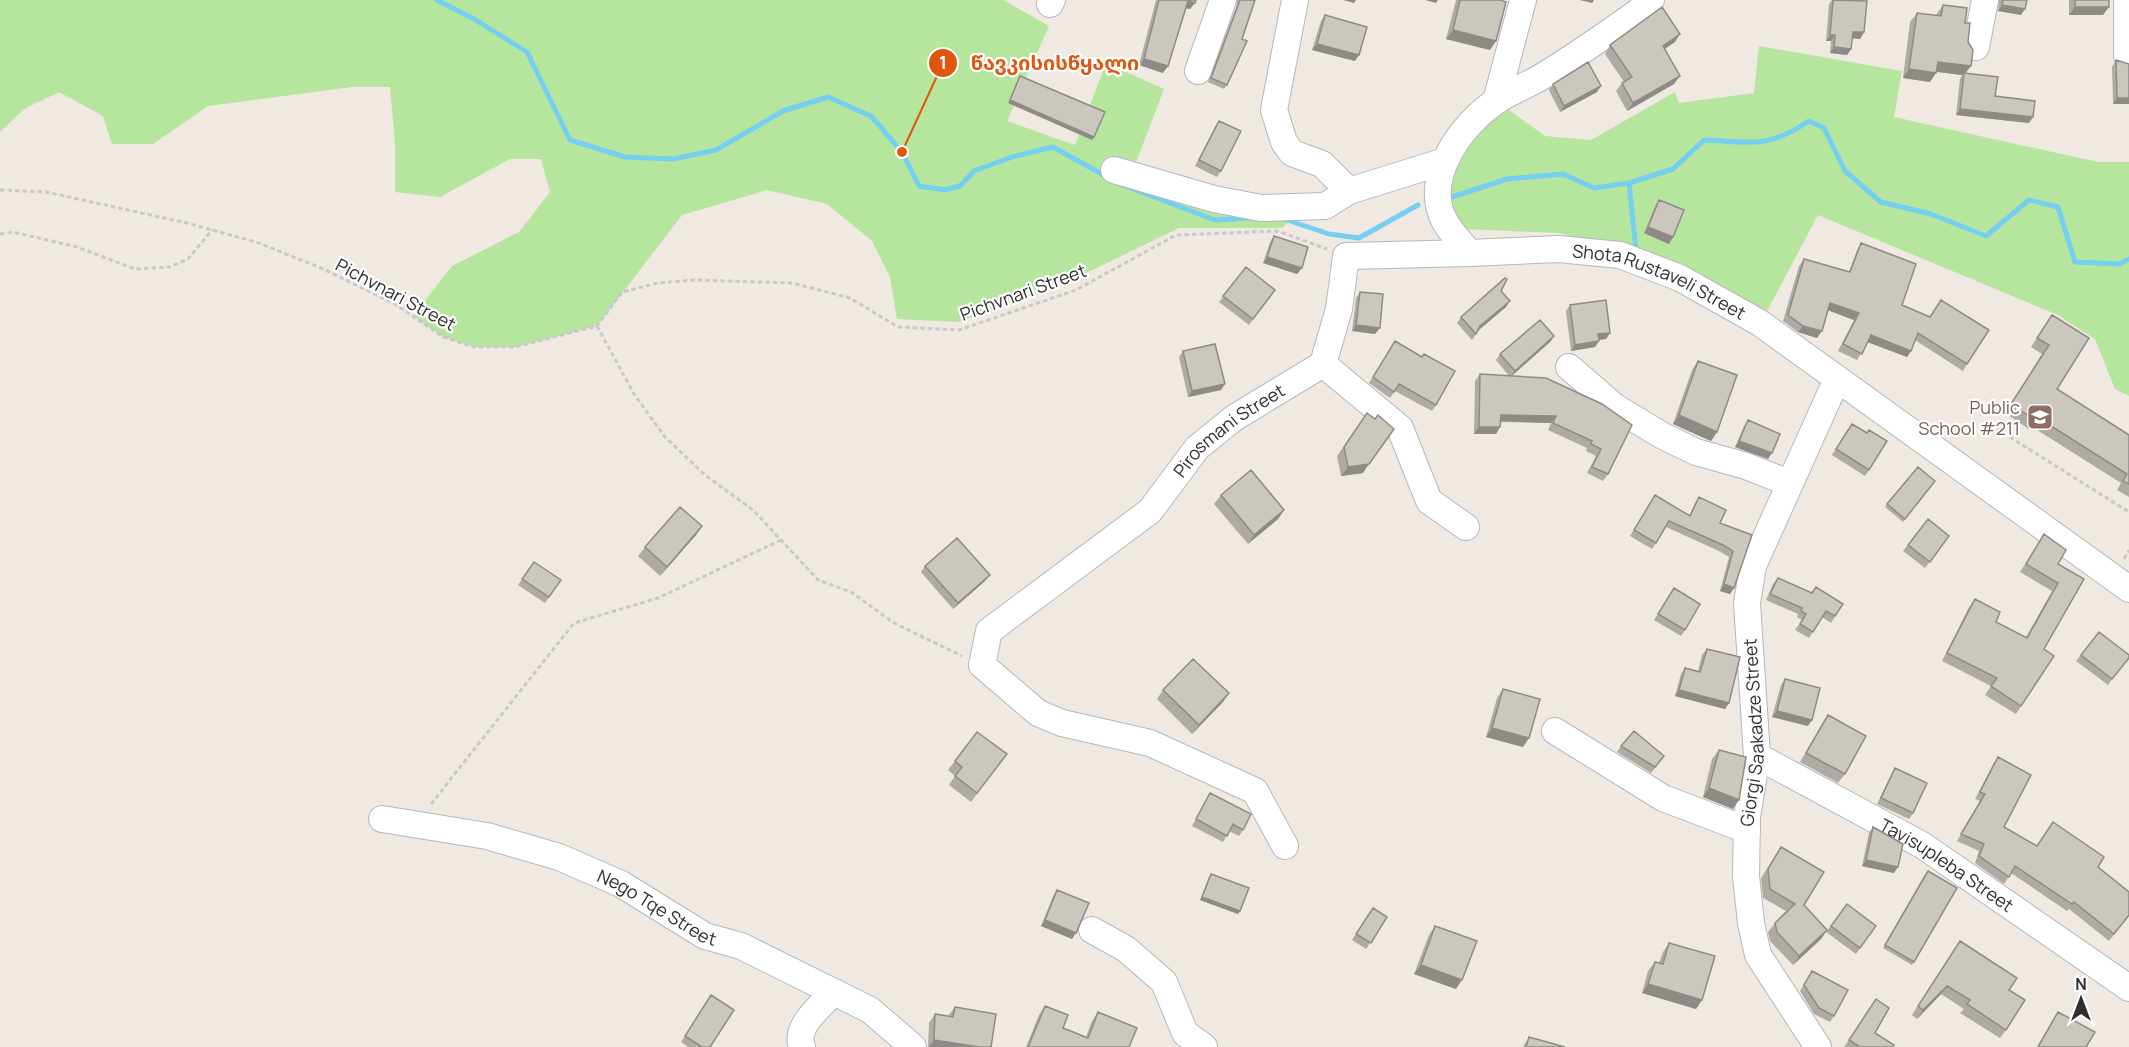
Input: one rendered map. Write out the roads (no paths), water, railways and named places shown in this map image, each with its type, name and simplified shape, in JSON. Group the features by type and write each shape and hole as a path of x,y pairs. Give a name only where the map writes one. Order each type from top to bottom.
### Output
{"street":[{"path":"1198,71 1223,0"},
{"path":"1295,0 1274,110 1284,142 1292,153 1322,164 1349,191"},
{"path":"1496,101 1522,0"},
{"path":"1469,253 1444,220 1438,202 1438,180 1444,160 1459,135 1496,101 1542,76 1638,12 1651,0"},
{"path":"1976,47 1985,0"},
{"path":"2127,0 2127,56"},
{"path":"1114,170 1214,199 1261,208 1325,206 1349,191 1444,160"},
{"name":"Shota Rustaveli Street","path":"1469,253 1559,249 1620,255 1680,278 1760,323 2129,589"},
{"path":"1466,527 1429,501 1400,428 1323,364 1340,309 1346,256 1469,253"},
{"name":"Pirosmani Street","path":"1285,846 1255,791 1150,743 1062,723 1038,713 982,665 989,631 1150,511 1197,448 1234,418 1323,364"},
{"path":"1569,367 1615,407 1663,436 1696,452 1746,466 1789,483"},
{"name":"Giorgi Saakadze Street","path":"1818,1047 1758,955 1746,876 1747,831 1757,756 1747,603 1754,566 1837,379"},
{"path":"1554,731 1663,798 1747,831"},
{"name":"Tavisupleba Street","path":"1757,756 1922,845 2129,988"},
{"name":"Nego Tqe Street","path":"382,819 487,836 559,857 621,884 705,936 741,946 870,1010 913,1047"},
{"path":"1092,930 1126,949 1164,982 1185,1033 1204,1047"},
{"path":"802,1047 800,1033 834,992"}],"waterway":[{"path":"437,0 474,19 527,52 570,140 625,157 673,159 716,150 783,111 828,97 871,116 902,152 919,186 945,190 960,186 974,171 1012,157 1053,147 1109,178"},
{"path":"1449,198 1507,179 1563,174 1594,188 1629,183 1673,169 1704,140 1759,142 1782,136 1809,121 1824,128 1845,171 1881,202 1931,214 1986,236 2029,200 2058,207 2075,262 2120,264 2129,259"},
{"path":"1629,183 1636,251"},
{"path":"1120,184 1215,220 1251,218"},
{"path":"1281,218 1329,234 1359,238 1418,205"}],"place":[{"name":"წავკისისწყალი","path":"902,152"},
{"name":"Public School #211","path":"2040,417"}]}
